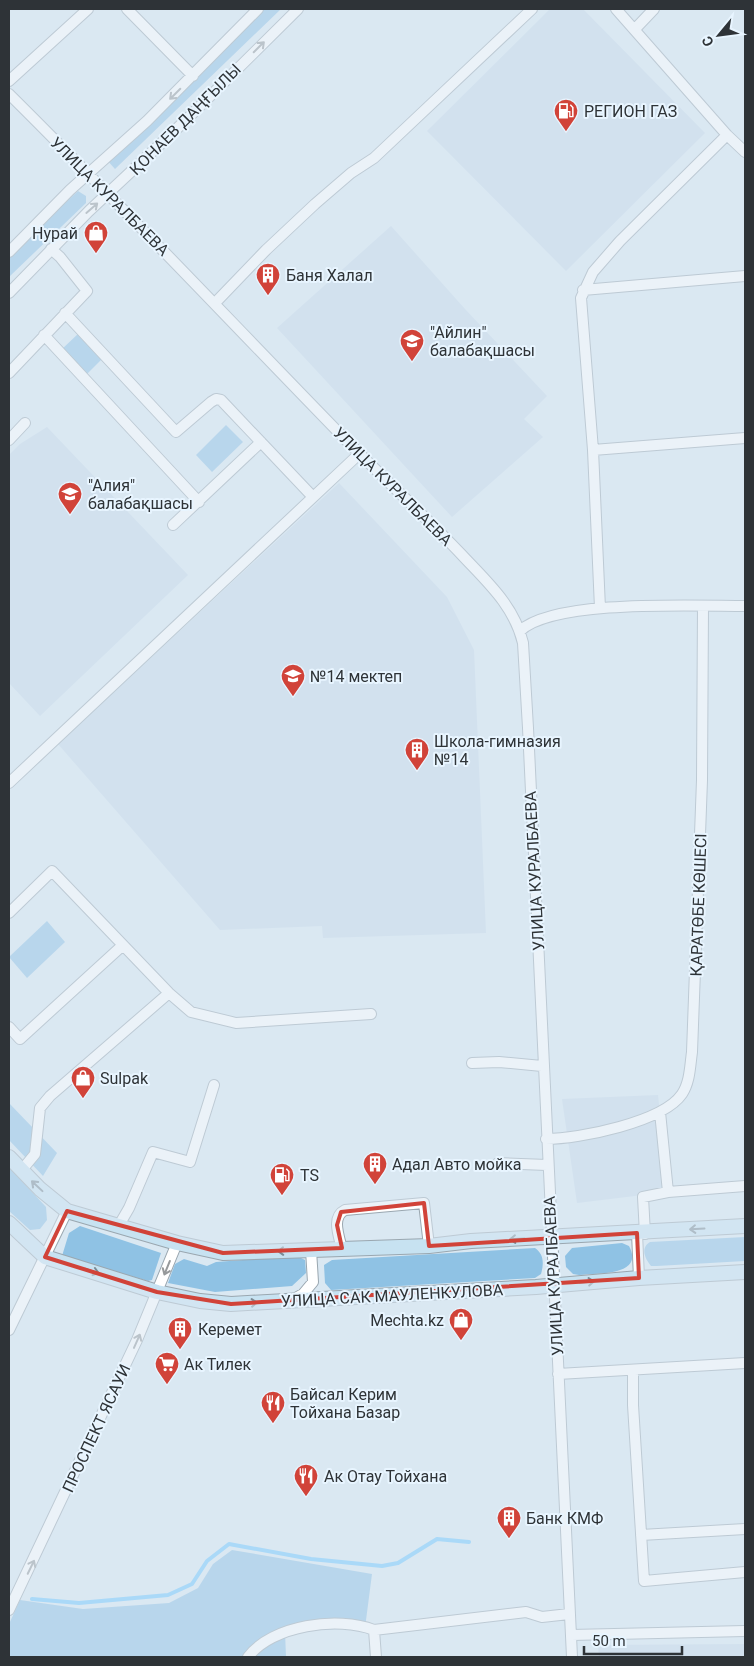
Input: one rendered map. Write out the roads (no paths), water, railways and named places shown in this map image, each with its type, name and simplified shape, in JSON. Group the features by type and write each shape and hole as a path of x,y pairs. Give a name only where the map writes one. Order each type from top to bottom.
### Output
{"main road":[{"path":"9,1157 21,1171 67,1211 177,1243 223,1253 429,1246 471,1241 745,1226"},
{"path":"9,1223 45,1257"},
{"name":"УЛИЦА САК МАУЛЕНКУЛОВА","path":"45,1257 157,1292 200,1301 232,1304 553,1286 639,1278 745,1272"}],"street":[{"path":"9,81 88,9"},
{"path":"127,9 193,76"},
{"name":"ҚОНАЕВ ДАҢҒЫЛЫ","path":"9,252 147,122 258,9"},
{"name":"ҚОНАЕВ ДАҢҒЫЛЫ","path":"9,293 51,249 110,194 298,9"},
{"path":"215,303 266,250 351,172 374,158 532,9"},
{"path":"616,9 726,135 745,150"},
{"path":"635,29 654,9"},
{"name":"УЛИЦА КУРАЛБАЕВА","path":"9,94 110,194 359,454 426,517 500,596 512,613 520,631 523,643 528,728 542,1066 572,1657"},
{"path":"600,608 593,450 581,298 583,290 594,272 620,241 726,135"},
{"path":"9,373 86,291 60,257 51,249"},
{"path":"583,290 745,276"},
{"path":"65,313 176,432 216,399 221,400 313,497"},
{"path":"44,335 199,502"},
{"path":"9,440 25,423"},
{"path":"593,450 745,438"},
{"path":"173,526 261,442"},
{"path":"9,783 359,454"},
{"name":"ҚАРАТӨБЕ КӨШЕСІ","path":"546,1139 606,1131 660,1112 672,1105 682,1094 688,1083 692,1052 702,780 703,606"},
{"path":"520,631 532,622 548,616 600,608 745,606"},
{"path":"9,913 52,871 169,993 191,1012 236,1023 371,1014"},
{"path":"9,1026 20,1039 123,945"},
{"path":"21,1171 35,1154 40,1108 50,1096 169,993"},
{"path":"472,1063 499,1062 542,1066"},
{"path":"118,1227 129,1208 152,1152 190,1162 214,1084"},
{"path":"660,1112 668,1192"},
{"path":"498,1164 547,1164"},
{"path":"639,1278 642,1197 668,1192 745,1186"},
{"path":"342,1249 338,1225 338,1216 341,1212 345,1210 424,1203 429,1246"},
{"path":"9,1330 67,1211"},
{"name":"ПРОСПЕКТ ЯСАУИ","path":"9,1610 133,1349 177,1243"},
{"path":"291,1300 303,1294 314,1282 312,1250"},
{"path":"558,1374 745,1364"},
{"path":"634,1371 633,1405 644,1581 745,1572"},
{"path":"641,1536 745,1530"},
{"path":"248,1657 268,1638 315,1624 359,1624 374,1630 526,1612 542,1617 569,1614"},
{"path":"374,1630 376,1657"},
{"path":"571,1635 745,1631"}],"waterway":[{"path":"32,1599 79,1603 168,1595 192,1584 207,1561 229,1544 311,1559 382,1566 398,1563 437,1539 469,1542"}],"place":[{"name":"РЕГИОН ГАЗ","path":"566,132"},
{"name":"Нурай","path":"96,254"},
{"name":"Баня Халал","path":"268,296"},
{"name":"\"Айлин\" балабақшасы","path":"412,362"},
{"name":"\"Алия\" балабақшасы","path":"70,515"},
{"name":"№14 мектеп","path":"293,697"},
{"name":"Школа-гимназия №14","path":"417,771"},
{"name":"Sulpak","path":"83,1099"},
{"name":"Адал Авто мойка","path":"375,1185"},
{"name":"TS","path":"282,1196"},
{"name":"Mechta.kz","path":"461,1341"},
{"name":"Керемет","path":"180,1350"},
{"name":"Ак Тилек","path":"167,1385"},
{"name":"Байсал Керим Тойхана Базар","path":"273,1424"},
{"name":"Ак Отау Тойхана","path":"306,1497"},
{"name":"Банк КМФ","path":"509,1539"}]}
